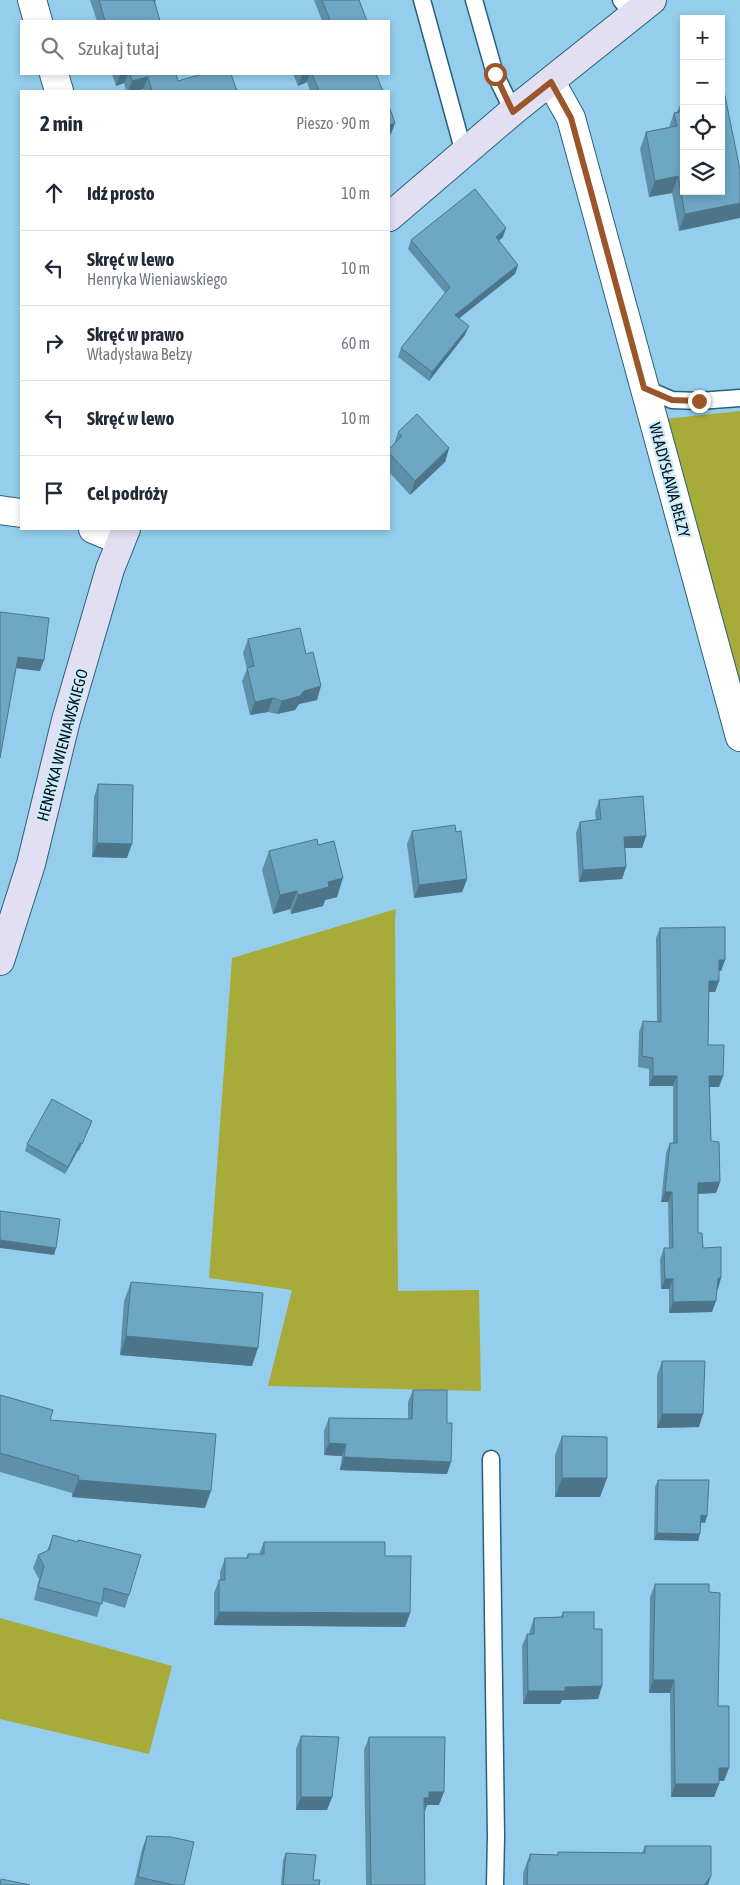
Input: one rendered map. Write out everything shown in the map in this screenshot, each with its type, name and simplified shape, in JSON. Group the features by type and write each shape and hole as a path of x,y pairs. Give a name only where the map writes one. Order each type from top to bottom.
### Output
{"street":[{"path":"32,0 38,20"},
{"path":"390,216 551,82 636,5"},
{"path":"54,75 59,90"},
{"name":"WŁADYSŁAWA BEŁZY","path":"551,82 571,118 740,737"},
{"path":"0,510 20,513"},
{"path":"98,530 123,535"},
{"name":"HENRYKA WIENIAWSKIEGO","path":"0,962 32,864 66,720 123,535"}],"lane":[{"path":"422,0 464,153"},
{"path":"474,0 495,74 513,112"},
{"path":"644,388 672,400 699,401 740,398"},
{"path":"491,1459 496,1836 494,1885"}],"shaded area":[{"path":"740,411 740,686 665,419"},
{"path":"396,909 398,1291 479,1290 481,1391 268,1386 292,1290 209,1278 232,958"},
{"path":"0,1618 172,1666 149,1754 0,1719"}],"building":[{"path":"99,0 154,0 160,20 105,20"},
{"path":"322,0 359,0 367,20 330,20"},
{"path":"130,75 176,75 178,81 199,75 231,75 237,90 152,90 148,77 132,81"},
{"path":"312,75 376,75 383,90 319,90"},
{"path":"725,96 740,170 740,203 685,214 682,195 725,195"},
{"path":"390,109 395,123 390,125"},
{"path":"680,112 680,187 678,176 655,181 646,132 677,126 674,113"},
{"path":"475,189 506,228 496,237 518,265 455,315 469,326 432,372 401,348 450,287 411,240"},
{"path":"417,414 449,448 415,481 390,454 390,448 402,436 398,432"},
{"path":"0,612 49,618 44,660 18,657 0,758"},
{"path":"300,628 306,654 313,652 321,686 304,691 300,696 282,701 273,698 255,702 247,668 254,666 248,639"},
{"path":"98,784 133,785 132,844 97,843"},
{"path":"643,796 646,836 624,837 626,867 583,870 580,822 601,819 599,800"},
{"path":"455,825 456,832 461,831 467,879 419,885 412,831"},
{"path":"317,839 318,845 334,841 343,878 328,882 329,887 298,895 297,891 280,895 269,851"},
{"path":"725,927 725,960 719,960 719,981 709,981 708,1045 724,1045 723,1076 709,1076 711,1141 719,1142 720,1182 698,1183 698,1233 702,1233 703,1248 721,1247 721,1278 718,1278 716,1301 673,1302 673,1279 665,1279 664,1248 673,1248 672,1192 665,1192 670,1143 677,1143 677,1076 653,1076 653,1058 642,1056 643,1021 661,1022 660,928"},
{"path":"52,1099 92,1121 82,1144 80,1143 68,1167 27,1144"},
{"path":"0,1211 60,1219 56,1248 0,1240"},
{"path":"131,1282 263,1293 258,1348 126,1336"},
{"path":"662,1361 705,1361 703,1414 662,1414"},
{"path":"413,1390 447,1390 447,1423 452,1423 451,1462 344,1457 346,1444 329,1443 329,1418 412,1419"},
{"path":"0,1395 53,1410 50,1420 216,1434 211,1491 78,1480 79,1476 0,1453"},
{"path":"562,1436 607,1437 607,1478 562,1478"},
{"path":"658,1480 709,1480 707,1516 701,1515 700,1534 657,1533"},
{"path":"53,1535 141,1555 129,1595 104,1588 102,1604 38,1587 44,1566 38,1555 49,1550"},
{"path":"264,1542 385,1542 385,1556 411,1556 410,1613 219,1612 219,1580 225,1580 225,1558 248,1558 248,1554 264,1554"},
{"path":"655,1584 709,1584 709,1592 720,1593 718,1706 729,1706 729,1768 719,1768 719,1784 675,1784 674,1680 653,1680"},
{"path":"563,1612 594,1612 594,1629 602,1629 602,1686 565,1687 565,1691 528,1691 527,1634 534,1634 534,1618 563,1617"},
{"path":"301,1736 339,1737 332,1797 301,1797"},
{"path":"369,1737 445,1737 444,1792 429,1792 429,1798 424,1798 425,1885 371,1885"},
{"path":"147,1836 171,1837 194,1842 184,1885 174,1885 138,1877"},
{"path":"645,1846 711,1846 711,1876 704,1885 527,1885 530,1854 558,1855 558,1852 645,1853"},
{"path":"286,1853 316,1855 313,1880 320,1880 319,1885 283,1885"},
{"path":"1,1879 30,1885 0,1885"}],"route":[{"path":"495,74 513,112 551,82 571,118 644,388 672,400 699,401"}]}
